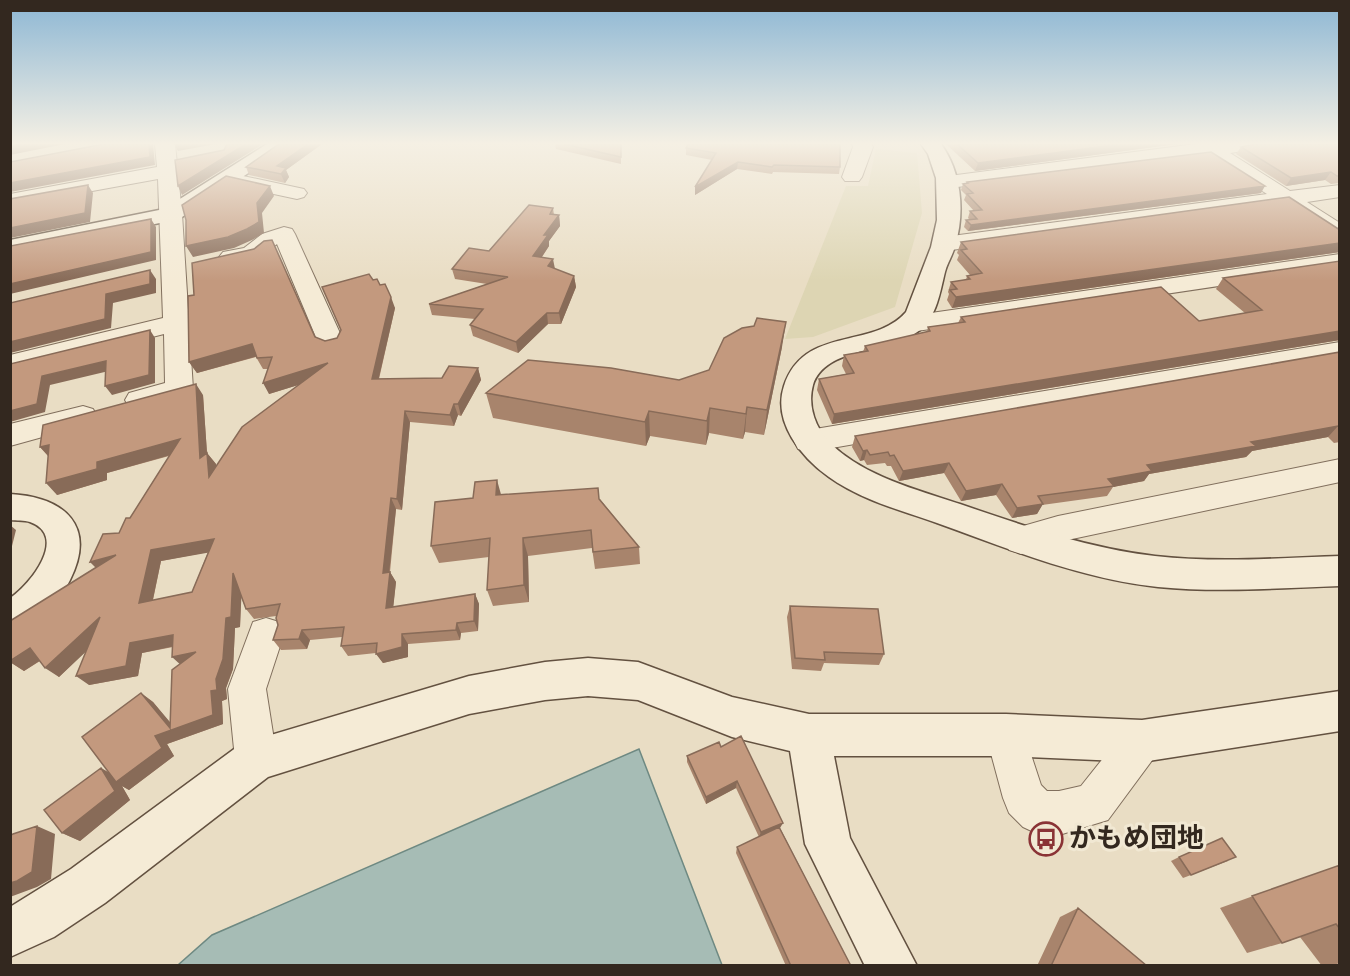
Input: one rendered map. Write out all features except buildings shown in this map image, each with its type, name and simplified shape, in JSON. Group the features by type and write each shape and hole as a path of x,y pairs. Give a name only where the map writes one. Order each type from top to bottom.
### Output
{"street":[{"path":"10,200 51,190"},
{"path":"10,435 180,389 176,323 179,267 171,214 171,190"},
{"path":"10,247 171,214 212,190"},
{"path":"280,190 297,193"},
{"path":"910,324 925,301 936,262 944,244 948,190"},
{"path":"1273,190 1340,233"},
{"path":"944,244 1340,191"},
{"path":"179,267 251,253 270,239 285,234 331,342"},
{"path":"1340,261 910,324 890,334 831,352 808,368 798,386 797,413 803,432 810,441 830,461 855,478 890,493 1021,540 1132,568 1186,573 1244,574 1340,570"},
{"path":"10,364 176,323"},
{"path":"810,441 1340,350"},
{"path":"1021,540 1058,529 1340,470"},
{"path":"10,507 38,510 51,515 59,524 65,539 60,566 51,581 39,598 10,618"},
{"path":"256,759 247,689 266,634"},
{"path":"10,932 37,920 88,886 256,759 469,695 545,681 588,677 638,681 732,717 809,735 1006,735 1142,741 1340,711"},
{"path":"809,735 828,844 892,966"},
{"path":"1006,735 1024,798 1038,812 1059,813 1093,805 1142,741"}],"shaded area":[{"path":"845,190 920,190 922,213 895,307 813,337 785,339"}],"water":[{"path":"639,749 722,965 178,965 212,935"}],"place":[{"name":"かもめ団地","path":"1046,839"}]}
